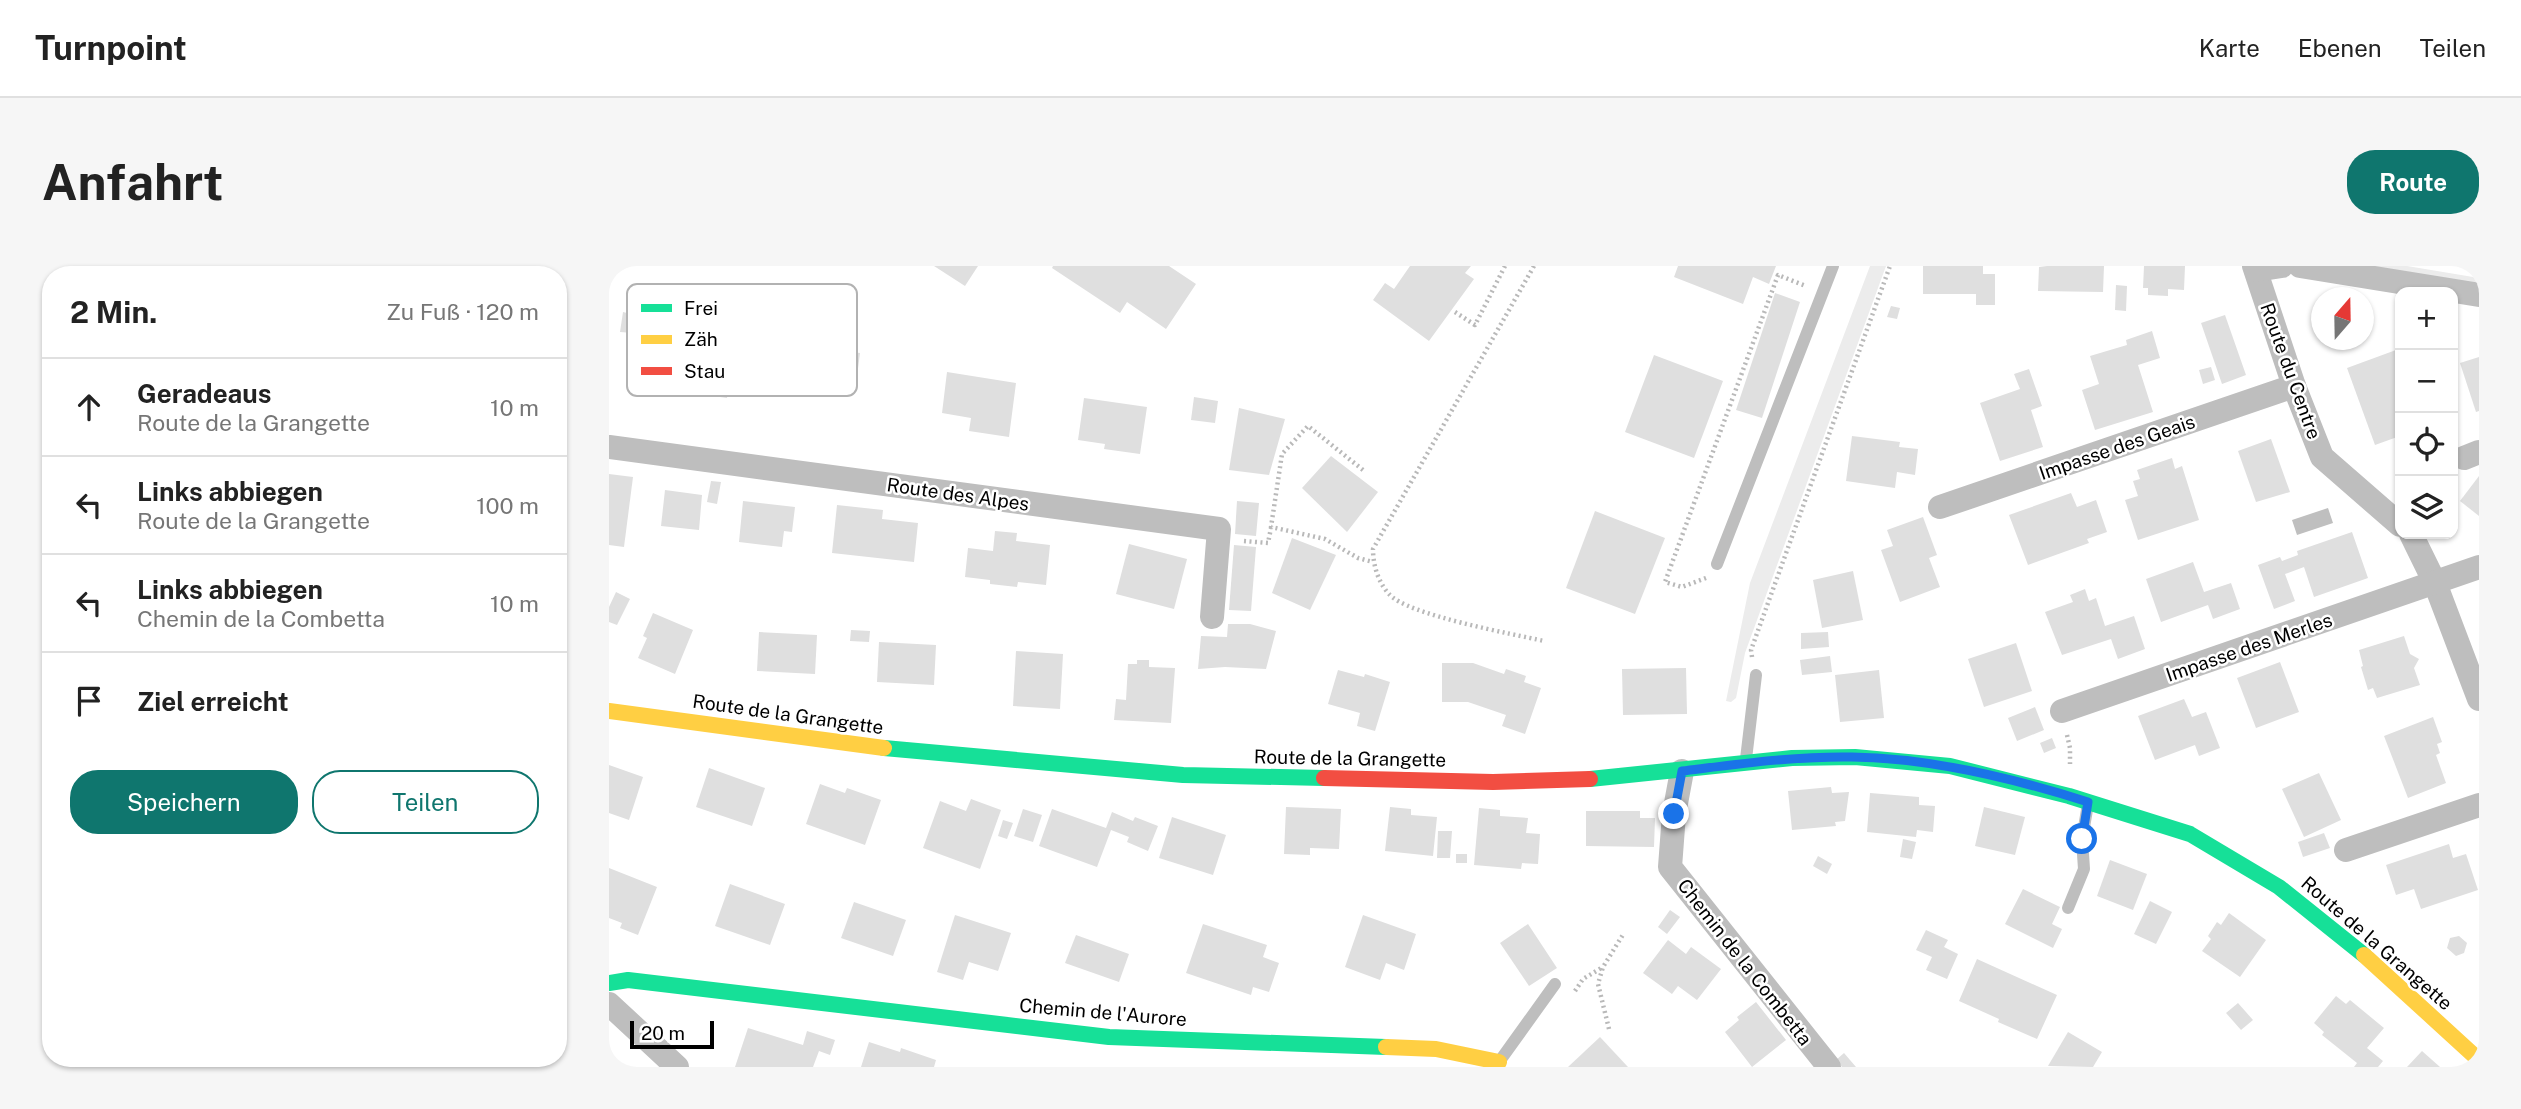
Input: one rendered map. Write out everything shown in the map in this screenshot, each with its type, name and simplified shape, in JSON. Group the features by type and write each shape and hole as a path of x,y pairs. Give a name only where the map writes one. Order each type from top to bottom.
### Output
{"street":[{"path":"2255,268 2282,266"},
{"path":"2300,266 2479,295"},
{"name":"Route du Centre","path":"2255,268 2294,386 2322,457 2395,521"},
{"name":"Impasse des Geais","path":"1940,507 2294,386"},
{"name":"Route des Alpes","path":"609,447 1219,529 1219,539"},
{"path":"1212,617 1219,539"},
{"path":"2413,539 2435,583 2479,699"},
{"name":"Impasse des Merles","path":"2062,711 2479,567"},
{"name":"Route de la Grangette","path":"609,711 918,753 1183,775 1493,782 1601,779 1792,758 1855,757 1950,766 2088,802 2190,834 2279,887 2351,943 2479,1060"},
{"name":"Chemin de la Combetta","path":"1682,771 1674,814 1670,867 1829,1067"},
{"path":"2346,850 2479,805"},
{"name":"Chemin de l'Aurore","path":"609,983 628,980 1109,1037 1436,1049 1499,1062"},
{"path":"609,1004 677,1067"}],"lane":[{"path":"1717,564 1833,266"},
{"path":"1745,763 1756,675"},
{"path":"2068,908 2084,869 2082,839 2088,802"},
{"name":"Chemin de l'Aurore","path":"1499,1062 1555,984"}],"path":[{"path":"1455,312 1475,325 1505,266"},
{"path":"1534,266 1374,549 1374,563 1389,595 1401,603 1424,612 1544,642"},
{"path":"1756,675 1751,650 1890,266"},
{"path":"1717,564 1712,573 1700,582 1682,587 1665,582 1778,275 1822,292"},
{"path":"1219,539 1268,543 1282,454 1308,426 1363,470"},
{"path":"1271,527 1325,539 1358,558 1374,563"},
{"path":"2062,711 2070,748 2070,769"},
{"path":"1609,1028 1598,984 1603,967 1624,933"}],"shaded area":[{"path":"1870,266 1886,266 1745,653 1736,698 1731,702 1726,701 1750,583"},
{"path":"2366,266 2407,266 2479,278 2479,284"},
{"path":"2328,508 2333,523 2297,535 2292,520"}],"building":[{"path":"934,266 978,266 965,286"},
{"path":"1169,266 1196,284 1166,329 1127,302 1120,313 1052,268"},
{"path":"1410,266 1471,266 1465,273 1474,279 1429,341 1373,300 1385,283 1394,289"},
{"path":"1678,266 1776,266 1769,284 1753,277 1743,304 1674,277"},
{"path":"1923,266 1983,266 1983,274 1995,274 1995,305 1976,305 1976,294 1923,294"},
{"path":"2104,266 2103,292 2038,291 2039,267"},
{"path":"2144,266 2185,266 2184,290 2168,289 2168,296 2148,295 2148,288 2143,288"},
{"path":"2116,285 2127,286 2126,311 2115,310"},
{"path":"1775,293 1800,302 1762,418 1736,410"},
{"path":"1891,306 1900,308 1897,319 1887,317"},
{"path":"623,312 627,313 627,333 620,332"},
{"path":"2225,315 2246,375 2222,384 2201,323"},
{"path":"2152,331 2160,358 2138,365 2153,412 2095,430 2082,390 2099,384 2090,356 2127,345 2126,340"},
{"path":"2395,350 2395,438 2375,445 2347,368"},
{"path":"857,353 860,353 857,376"},
{"path":"1654,355 1723,381 1694,458 1625,432"},
{"path":"2479,357 2479,411 2476,412 2460,363"},
{"path":"2211,367 2215,380 2203,384 2199,370"},
{"path":"2029,369 2042,406 2031,410 2043,447 2000,461 1980,403 2020,389 2014,374"},
{"path":"947,372 1016,383 1009,437 969,431 971,418 942,413"},
{"path":"1194,397 1218,401 1215,423 1191,420"},
{"path":"1084,398 1147,407 1140,454 1104,449 1105,444 1078,440"},
{"path":"1239,408 1285,419 1269,475 1229,470"},
{"path":"1852,436 1900,442 1899,447 1918,449 1915,475 1897,472 1895,488 1846,481"},
{"path":"2271,439 2290,492 2256,502 2238,451"},
{"path":"1331,456 1378,492 1347,532 1302,488"},
{"path":"2172,458 2175,469 2182,466 2199,520 2138,540 2125,500 2138,496 2133,481 2140,479 2137,470"},
{"path":"609,474 633,477 624,547 609,545"},
{"path":"2479,476 2479,516 2460,501"},
{"path":"711,481 721,482 717,504 707,502"},
{"path":"665,490 702,495 699,530 661,526"},
{"path":"2071,493 2077,507 2096,500 2107,532 2087,539 2089,543 2028,565 2009,515"},
{"path":"743,501 795,507 792,532 784,531 782,547 739,542"},
{"path":"1237,501 1259,503 1256,536 1235,534"},
{"path":"837,505 883,510 882,519 918,523 914,562 832,553"},
{"path":"1595,511 1665,538 1635,614 1566,588"},
{"path":"1923,517 1937,555 1929,558 1940,587 1900,602 1881,550 1893,546 1887,530"},
{"path":"995,531 1017,533 1016,541 1050,545 1046,585 1018,582 1017,587 990,584 990,580 965,577 968,548 993,551"},
{"path":"2352,532 2368,578 2314,597 2304,567 2285,574 2295,601 2274,609 2258,565 2280,557 2282,561 2298,555 2297,551"},
{"path":"1292,538 1336,555 1310,610 1272,593"},
{"path":"1129,544 1187,559 1174,609 1116,594"},
{"path":"1234,545 1256,547 1251,611 1229,610"},
{"path":"2193,562 2204,592 2231,583 2240,609 2213,619 2208,605 2161,622 2146,579"},
{"path":"1853,571 1863,620 1822,628 1813,580"},
{"path":"2085,589 2089,601 2096,598 2105,626 2134,616 2145,649 2118,659 2111,639 2062,655 2045,612 2073,602 2070,595"},
{"path":"616,592 630,599 617,625 609,622 609,607"},
{"path":"653,613 693,630 675,674 638,658 647,638 643,636"},
{"path":"1228,624 1250,624 1276,631 1266,669 1198,669 1201,636 1227,637"},
{"path":"851,630 870,631 869,642 850,641"},
{"path":"759,632 817,635 815,674 757,671"},
{"path":"1828,632 1829,647 1801,649 1801,633"},
{"path":"2404,636 2410,654 2419,659 2414,668 2420,685 2377,698 2373,688 2368,690 2359,650"},
{"path":"879,642 936,645 934,685 877,682"},
{"path":"2016,643 2032,691 1984,707 1968,659"},
{"path":"1016,651 1063,654 1060,709 1013,706"},
{"path":"1830,656 1832,672 1802,675 1800,660"},
{"path":"1137,660 1149,660 1149,667 1175,668 1171,723 1114,720 1116,699 1126,700 1128,664 1137,664"},
{"path":"2280,662 2299,712 2256,728 2237,678"},
{"path":"1442,663 1473,663 1504,674 1506,669 1526,676 1524,682 1541,688 1525,734 1502,726 1506,715 1468,702 1442,702"},
{"path":"1686,668 1687,714 1623,715 1622,669"},
{"path":"1338,670 1364,677 1365,674 1390,682 1375,731 1357,726 1360,713 1328,704"},
{"path":"1879,670 1884,718 1840,722 1835,675"},
{"path":"2184,699 2192,717 2206,712 2220,748 2199,756 2195,745 2155,760 2138,716"},
{"path":"2035,707 2044,730 2017,741 2008,718"},
{"path":"2433,717 2442,742 2437,744 2440,753 2436,755 2446,783 2408,798 2384,736"},
{"path":"2052,738 2056,748 2044,753 2040,743"},
{"path":"609,765 643,777 629,820 609,813"},
{"path":"709,768 765,788 752,826 696,807"},
{"path":"2319,773 2341,820 2304,837 2282,789"},
{"path":"820,784 845,793 847,788 881,800 865,845 806,824"},
{"path":"1831,787 1832,793 1849,792 1845,821 1835,822 1836,826 1792,830 1788,791"},
{"path":"1870,793 1919,797 1919,805 1935,806 1933,832 1917,830 1916,837 1867,832"},
{"path":"971,799 1001,810 980,869 923,848 940,801 966,811"},
{"path":"1286,807 1341,809 1339,849 1310,848 1310,855 1284,854"},
{"path":"1390,807 1411,809 1411,815 1437,817 1433,856 1385,851"},
{"path":"1984,807 2025,817 2015,855 1975,846"},
{"path":"1479,808 1500,810 1500,816 1528,818 1526,833 1540,834 1538,864 1522,863 1521,869 1474,865"},
{"path":"1023,809 1042,815 1033,842 1014,836"},
{"path":"1052,809 1106,828 1112,812 1133,821 1135,817 1158,826 1148,851 1127,842 1129,837 1111,830 1097,867 1039,846"},
{"path":"1586,811 1640,811 1640,818 1655,818 1654,847 1586,846"},
{"path":"1172,817 1226,835 1213,875 1159,858"},
{"path":"1003,820 1013,823 1007,839 998,836"},
{"path":"1438,831 1452,831 1450,858 1437,858"},
{"path":"2324,833 2330,848 2303,857 2298,842"},
{"path":"1903,839 1916,842 1912,859 1900,857"},
{"path":"2449,844 2453,858 2466,854 2478,890 2421,909 2414,889 2396,895 2386,865"},
{"path":"1456,854 1467,854 1467,863 1456,863"},
{"path":"1818,856 1832,864 1827,874 1813,866"},
{"path":"2110,860 2147,874 2133,910 2097,896"},
{"path":"609,868 657,887 638,935 620,928 622,923 609,918"},
{"path":"730,884 785,904 770,945 715,926"},
{"path":"2023,889 2060,907 2052,924 2062,929 2053,948 2005,924"},
{"path":"2150,901 2172,912 2156,944 2134,934"},
{"path":"854,902 906,920 893,956 841,938"},
{"path":"1670,910 1680,917 1667,934 1658,927"},
{"path":"2229,913 2266,940 2240,977 2202,951 2211,939 2208,936 2217,922 2221,925"},
{"path":"955,915 1011,933 998,971 969,962 963,980 937,972"},
{"path":"1363,915 1416,934 1404,970 1386,963 1380,980 1345,967"},
{"path":"1203,924 1267,945 1263,957 1279,963 1269,992 1253,987 1251,995 1186,973"},
{"path":"1528,924 1557,968 1529,986 1500,943"},
{"path":"1926,930 1948,940 1944,947 1958,954 1947,979 1926,970 1932,957 1916,950"},
{"path":"1076,935 1129,954 1119,982 1065,963"},
{"path":"2459,936 2467,943 2464,953 2456,956 2447,948 2450,938"},
{"path":"1668,940 1686,954 1691,947 1721,969 1697,1000 1678,986 1672,994 1643,973"},
{"path":"1977,959 2057,995 2037,1039 1959,1001"},
{"path":"2336,996 2346,1004 2350,1000 2384,1028 2367,1048 2383,1061 2378,1067 2354,1067 2357,1063 2322,1035 2324,1032 2314,1023"},
{"path":"1756,1002 1786,1040 1752,1067 1725,1032 1739,1020 1737,1017"},
{"path":"2238,1003 2253,1020 2241,1030 2226,1013"},
{"path":"748,1028 803,1045 807,1031 835,1040 830,1055 819,1051 813,1067 735,1067"},
{"path":"2068,1032 2102,1052 2093,1067 2048,1066"},
{"path":"1600,1037 1628,1067 1568,1067"},
{"path":"869,1042 900,1052 901,1048 936,1060 934,1067 861,1067"},
{"path":"2422,1051 2440,1067 2407,1067"},
{"path":"1844,1053 1856,1067 1842,1067 1836,1060"}],"traffic: fast":[{"path":"884,748 1183,775 1324,778"},
{"path":"1590,779 1792,758 1855,757 1950,766 2069,796 2190,834 2279,887 2364,955"},
{"path":"609,983 628,980 1109,1037 1386,1047"}],"traffic: slow":[{"path":"609,711 884,748"},
{"path":"2364,955 2479,1060"},
{"path":"1386,1047 1436,1049 1499,1062"}],"traffic: jam":[{"path":"1324,778 1493,782 1590,779"}],"route":[{"path":"1674,814 1682,771 1792,758 1855,757 1950,766 2088,802 2082,839"}]}
